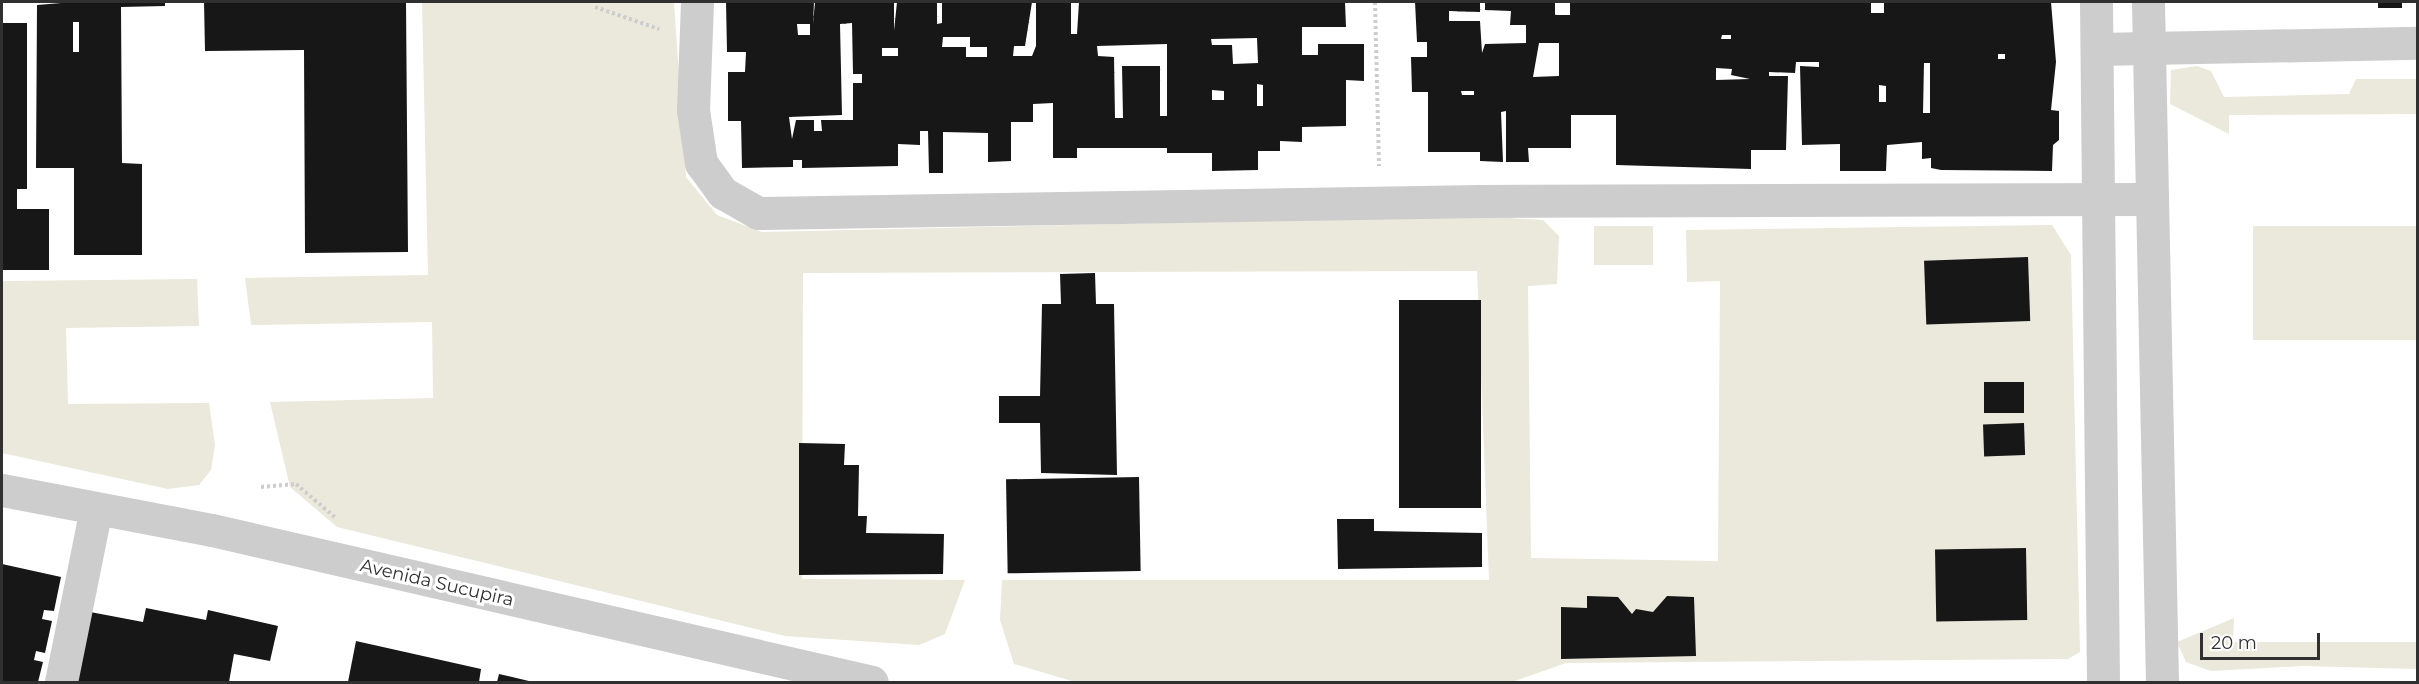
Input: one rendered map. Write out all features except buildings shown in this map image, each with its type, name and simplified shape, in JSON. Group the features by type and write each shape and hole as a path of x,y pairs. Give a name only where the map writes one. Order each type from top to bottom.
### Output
{"street":[{"path":"697,2 693,110 701,163 723,193 758,213 1381,203 2151,199"},
{"path":"2096,2 2103,682"},
{"path":"2148,2 2162,682"},
{"path":"2097,49 2149,46 2418,43"},
{"name":"Avenida Sucupira","path":"2,490 212,530 872,682"},
{"path":"61,682 96,508"}],"path":[{"path":"1375,2 1381,203"},
{"path":"595,7 661,30"},
{"path":"261,487 296,484 340,521"}],"shaded area":[{"path":"422,2 674,2 686,177 717,215 762,232 1476,216 1543,220 1559,236 1557,284 1528,286 1531,558 1718,561 1720,281 1687,282 1686,230 2052,225 2071,255 2080,652 2068,659 1566,663 1512,682 1075,682 1014,664 1000,620 1002,580 1489,580 1477,271 803,273 802,579 965,580 945,634 919,645 785,636 337,527 290,487 270,402 433,398 432,322 251,325 245,278 428,275"},
{"path":"2197,66 2211,71 2224,97 2349,94 2356,79 2417,79 2417,114 2229,115 2229,134 2170,104 2171,70"},
{"path":"1594,226 1653,226 1653,265 1594,265"},
{"path":"2253,226 2417,226 2417,340 2253,340"},
{"path":"197,279 199,326 66,328 68,404 209,403 215,445 211,470 199,485 168,489 2,453 2,281"},
{"path":"2234,618 2233,642 2417,642 2417,669 2302,666 2211,671 2186,662 2177,642"}]}
